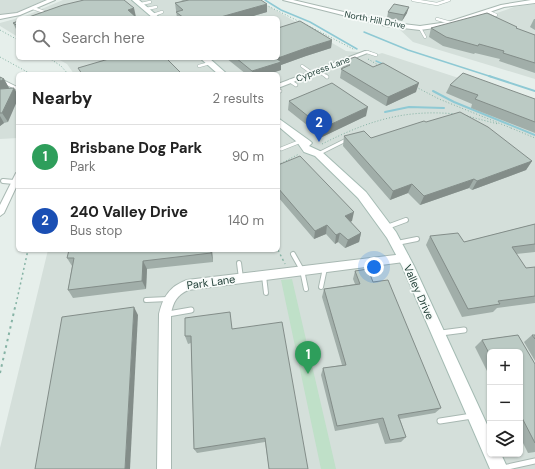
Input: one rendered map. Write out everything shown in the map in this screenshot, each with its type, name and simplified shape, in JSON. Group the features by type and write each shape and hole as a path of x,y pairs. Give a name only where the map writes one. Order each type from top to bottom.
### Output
{"main road":[{"path":"138,2 155,16"},
{"path":"207,60 221,72"},
{"name":"Valley Drive","path":"280,123 301,140 305,149 310,153 320,149 362,195 387,227 404,258 487,443"},
{"path":"493,457 499,469"}],"street":[{"path":"0,17 18,14 52,0"},
{"name":"North Hill Drive","path":"286,0 386,24 420,28 451,23 479,16 487,11 511,4 533,1"},
{"name":"Cypress Lane","path":"280,88 290,81 355,59 365,53"},
{"path":"0,213 16,178"},
{"name":"Park Lane","path":"168,299 179,288 187,285 404,258"},
{"path":"164,469 165,314 168,299"}],"lane":[{"path":"413,0 437,4 449,0"},
{"path":"138,2 150,2"},
{"path":"146,9 156,7"},
{"path":"33,8 51,14"},
{"path":"487,11 496,15"},
{"path":"155,16 162,12"},
{"path":"437,19 451,23"},
{"path":"420,28 425,37"},
{"path":"365,53 376,55"},
{"path":"199,66 207,60"},
{"path":"302,66 327,77"},
{"path":"0,80 16,88"},
{"path":"290,81 296,85"},
{"path":"320,149 352,137"},
{"path":"281,149 301,140"},
{"path":"3,181 14,182"},
{"path":"387,227 406,220"},
{"path":"396,243 417,239"},
{"path":"293,254 302,270 306,289"},
{"path":"239,263 241,278"},
{"path":"321,287 325,268"},
{"path":"264,275 266,293"},
{"path":"146,300 168,299"},
{"path":"165,314 191,310"},
{"path":"438,334 464,330"},
{"path":"440,421 475,416"},
{"path":"499,469 535,461"}],"path":[{"path":"263,3 300,22"},
{"path":"306,25 365,53 382,67"},
{"path":"0,30 16,39"},
{"path":"0,57 27,72"},
{"path":"52,60 61,66 66,72"},
{"path":"415,87 439,100 535,138"},
{"path":"320,149 368,122 399,114 445,112 460,115"},
{"path":"467,116 511,128"},
{"path":"280,164 303,152"},
{"path":"0,373 28,252"},
{"path":"279,252 287,272"}],"shaded area":[{"path":"0,0 45,0 15,13 0,15"},
{"path":"63,0 258,0 346,51 382,53 535,103 535,469 0,469 0,448 48,252 280,252 280,72 73,72 67,64 60,60 280,60 280,16 25,16"},
{"path":"535,4 535,79 413,42 398,28 436,30 459,26 514,7"},
{"path":"16,19 16,36 0,26 0,23"},
{"path":"0,80 16,89 16,138 0,139"}],"green space":[{"path":"292,279 336,469 321,469 281,280"}],"building":[{"path":"84,0 124,0 134,8 128,10 135,16 32,16 63,5"},
{"path":"189,0 261,0 267,4 224,16 181,16 176,12 183,10 175,3"},
{"path":"394,4 409,7 404,15 388,12"},
{"path":"487,13 517,27 516,28 535,35 535,63 503,53 504,51 479,44 478,46 446,37 431,28"},
{"path":"300,21 332,40 280,57 280,27"},
{"path":"355,57 373,67 383,63 419,83 388,97 341,69 350,65 343,61"},
{"path":"105,60 168,60 180,72 81,72 78,68"},
{"path":"238,60 278,60 281,62 252,71"},
{"path":"463,73 535,99 535,122 475,99 478,95 450,85"},
{"path":"332,83 368,107 323,128 289,101"},
{"path":"14,88 2,113 0,113 0,89"},
{"path":"460,112 488,127 532,161 477,181 474,179 424,196 412,184 393,191 344,136 364,131 371,138 424,121 426,122"},
{"path":"300,156 354,212 345,216 361,233 348,240 340,233 336,235 327,225 315,231 280,190 280,164"},
{"path":"535,224 535,244 512,247 526,268 535,267 535,296 498,301 500,304 468,309 430,236 458,233 464,242"},
{"path":"68,252 211,252 143,261 142,281 68,290 74,258 67,258"},
{"path":"368,269 373,282 388,280 441,408 398,415 406,437 390,440 383,418 337,426 323,368 346,365 324,289 360,284 355,271"},
{"path":"134,307 125,469 35,469 62,317"},
{"path":"230,312 232,329 282,322 308,469 269,469 265,438 194,449 191,336 185,336 185,318"},
{"path":"518,335 535,364 535,443 523,420 523,349 487,349 482,340"}],"waterway":[{"path":"265,0 281,10 310,22 357,49"},
{"path":"364,32 408,50 492,77"},
{"path":"376,61 383,64"},
{"path":"489,76 535,91"},
{"path":"433,91 454,102 535,135"},
{"path":"385,112 409,107 444,108"}],"place":[{"name":"240 Valley Drive","path":"319,142"},
{"name":"Brisbane Dog Park","path":"308,374"}]}
